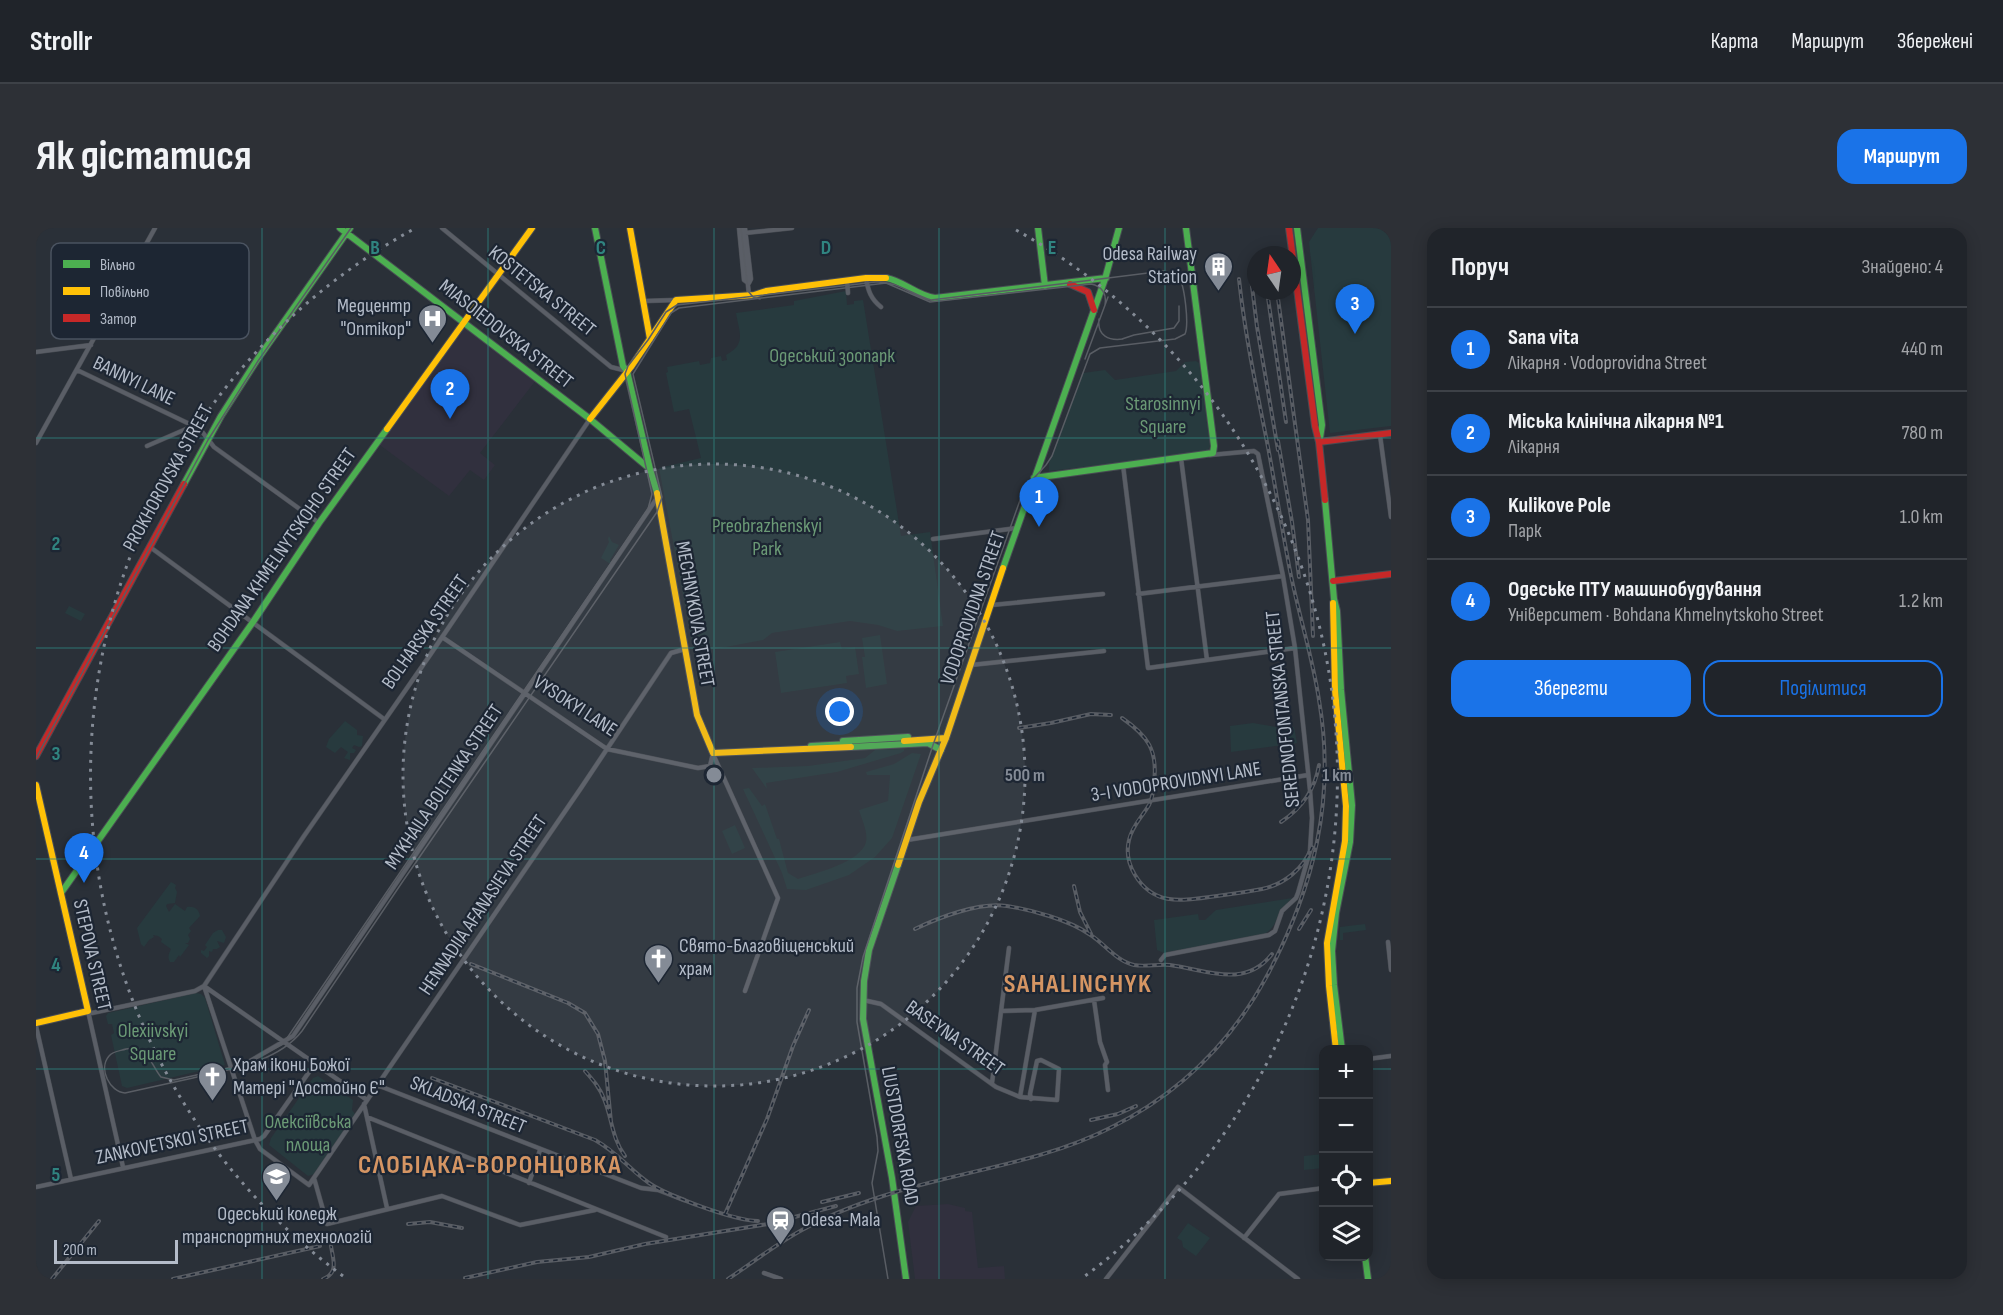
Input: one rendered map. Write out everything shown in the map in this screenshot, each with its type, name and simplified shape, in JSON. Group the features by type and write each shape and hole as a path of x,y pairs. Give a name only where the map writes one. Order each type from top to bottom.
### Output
{"main road":[{"name":"MIASOIEDOVSKA STREET","path":"340,228 348,230 650,468"},
{"name":"BOHDANA KHMELNYTSKOHO STREET","path":"61,893 253,622 319,523 532,228"},
{"name":"MECHNYKOVA STREET","path":"595,228 623,366 627,371 658,498 699,724 713,753"},
{"path":"630,228 651,339"},
{"path":"1038,228 1045,286"},
{"name":"VODOPROVIDNA STREET","path":"863,1000 865,974 872,939 919,802 949,730 1034,478 1106,278 1119,228"},
{"path":"1034,478 1210,455 1214,451 1186,228"},
{"path":"1289,228 1315,426 1319,441 1337,611 1341,690 1352,805 1350,842 1336,913 1332,951 1341,1045"},
{"path":"1297,228 1322,425 1319,441"},
{"name":"PROKHOROVSKA STREET","path":"36,756 207,439 257,360 348,230"},
{"path":"676,300 749,295 877,278 897,280 926,297 935,298 1106,278"},
{"path":"1067,283 1088,291 1094,310"},
{"name":"BOLHARSKA STREET","path":"590,419 651,339 676,300"},
{"path":"1319,441 1391,433"},
{"path":"1333,581 1391,574"},
{"path":"1334,599 1332,611 1335,690 1347,806 1345,841 1327,943 1335,1045"},
{"path":"817,748 847,741 937,734 949,730"},
{"path":"802,748 817,745 946,738"},
{"path":"713,753 928,743 941,750"},
{"name":"STEPOVA STREET","path":"36,786 88,1011"},
{"name":"LIUSTDORFSKA ROAD","path":"863,1000 863,1018 893,1189 906,1279"},
{"path":"36,1024 88,1011"},
{"path":"1373,1183 1391,1181"},
{"path":"1366,1261 1368,1279"}],"street":[{"path":"147,243 155,228"},
{"name":"KOSTETSKA STREET","path":"442,228 611,367 627,371"},
{"path":"749,295 743,229 792,228"},
{"path":"866,279 872,300 881,307"},
{"path":"847,282 848,293"},
{"path":"644,301 676,300"},
{"path":"36,443 94,339"},
{"path":"36,352 91,345"},
{"name":"BANNYI LANE","path":"77,370 200,429 214,447 319,523"},
{"name":"BOLHARSKA STREET","path":"204,986 590,419"},
{"path":"147,446 194,426"},
{"path":"1380,434 1391,517"},
{"name":"SEREDNOFONTANSKA STREET","path":"1161,960 1165,955 1264,938 1275,931 1282,911 1296,898 1310,851 1312,818 1295,648 1283,576 1257,452 1210,455"},
{"path":"1181,458 1208,660"},
{"path":"1122,465 1148,668 1295,648"},
{"name":"MYKHAILA BOLTENKA STREET","path":"233,1071 293,1036 658,498"},
{"path":"933,539 1018,528"},
{"path":"149,547 384,719"},
{"path":"1138,594 1283,576"},
{"path":"992,605 1103,594"},
{"name":"VYSOKYI LANE","path":"442,637 607,749 698,768 710,766 713,753"},
{"name":"HENNADIIA AFANASIEVA STREET","path":"255,1140 260,1149 309,1185 671,653 685,649"},
{"path":"971,665 1104,651"},
{"name":"MECHNYKOVA STREET","path":"713,753 778,898 745,991"},
{"name":"3-I VODOPROVIDNYI LANE","path":"907,840 1308,775"},
{"path":"1388,942 1391,970"},
{"path":"992,1083 1009,948"},
{"path":"204,986 365,1102 387,1209"},
{"path":"88,1011 92,1013 195,991 204,986"},
{"path":"204,986 255,1140"},
{"path":"1001,1011 1035,1010 1103,999"},
{"name":"BASEYNA STREET","path":"863,1000 881,1004 996,1087 1020,1097 1031,1099 1057,1100 1059,1069 1041,1060 1037,1061 1031,1099"},
{"path":"1094,1000 1100,1042 1107,1062 1105,1065 1108,1090"},
{"path":"1020,1097 1035,1010"},
{"name":"STEPOVA STREET","path":"88,1011 123,1167"},
{"path":"36,1024 70,1179"},
{"path":"1373,1058 1391,1056"},
{"name":"ZANKOVETSKOI STREET","path":"36,1187 255,1140 264,1136 315,1065"},
{"name":"SKLADSKA STREET","path":"377,1085 641,1188 684,1200"},
{"path":"367,1117 595,1210 666,1236"},
{"path":"529,1183 540,1150"},
{"path":"314,1177 327,1224 442,1196 520,1225 595,1210"},
{"path":"1106,1279 1178,1187 1298,1279"},
{"path":"1244,1238 1279,1194 1319,1189"},
{"path":"764,1273 781,1279"}],"shaded area":[{"path":"464,322 536,380 480,453 495,465 484,480 470,470 449,496 377,443"},
{"path":"948,1204 972,1212 978,1268 1004,1266 1005,1279 915,1279 908,1222 916,1206"}],"green space":[{"path":"1318,228 1391,228 1391,426 1330,433 1309,242"},
{"name":"Preobrazhenskyi Park","path":"846,291 847,305 863,300 901,536 930,532 943,626 897,631 878,625 850,621 772,633 763,640 694,653 659,468 701,458 689,409 674,412 666,373 668,372 667,367 699,361 700,365 710,363 711,358 721,356 722,361 727,360 726,355 737,346 740,337 736,313 794,305 794,301"},
{"name":"Starosinnyi Square","path":"1185,362 1199,363 1210,446 1208,450 1201,453 1049,471 1049,463 1083,373 1105,370 1115,380 1176,371"},
{"path":"609,536 612,542 619,545 610,560 612,565 601,558 609,542"},
{"path":"69,606 85,614 81,621 65,613"},
{"path":"880,635 887,684 866,688 862,638"},
{"path":"840,642 842,649 855,647 859,674 846,676 847,683 781,693 775,652"},
{"path":"345,721 357,730 357,735 363,736 362,746 354,745 352,748 356,750 350,753 350,760 344,758 348,752 341,747 335,753 326,747 329,739"},
{"path":"1253,723 1282,728 1294,727 1297,743 1231,752 1230,726"},
{"path":"904,749 901,753 837,772 766,783 767,789 752,768 808,766 865,758 875,750"},
{"path":"912,753 921,754 892,838 875,857 849,875 806,890 787,889 782,873 743,789 749,788 762,806 765,804 777,839 779,839 788,873 798,879 837,866 862,849 866,842 866,834 859,810 888,801 890,775 867,775 866,772 894,764"},
{"path":"735,825 745,848 732,854 722,831"},
{"path":"171,882 176,885 177,892 175,903 166,906 169,912 175,904 185,911 187,907 194,908 200,916 189,928 190,939 188,943 185,943 189,945 174,962 170,962 169,958 171,949 161,942 162,939 158,936 153,935 154,937 144,947 137,928"},
{"path":"1293,898 1287,903 1271,929 1259,937 1164,953 1157,950 1154,920 1198,914 1199,920 1205,920 1216,910"},
{"path":"1365,924 1366,930 1343,933 1343,940 1340,940 1340,927"},
{"path":"222,930 226,937 224,943 217,941 220,947 213,949 212,952 209,951 207,958 201,950 204,951 213,933"},
{"name":"Olexiivskyi Square","path":"196,993 205,998 225,1065 127,1088 122,1086 111,1035 114,1033 112,1024 108,1024 106,1016 108,1013"},
{"name":"Олексіївська площа","path":"318,1076 353,1100 352,1110 355,1114 315,1174 308,1176 269,1145 271,1138 313,1078"},
{"path":"1319,1154 1319,1168 1304,1170 1304,1156"},
{"path":"1188,1223 1210,1238 1196,1256 1183,1247 1182,1241 1177,1238"}],"tram line":[{"path":"36,758 208,440 258,361 351,228"},
{"path":"741,228 748,291 753,297 760,299"},
{"path":"888,1279 872,1183 878,1151 877,1137 857,1022 857,988 863,957 933,745 1024,489 1052,456 1090,354 1100,348 1175,339 1185,334 1186,314 1183,287 1178,276 1172,272 1164,271 931,300 897,286 884,282 876,282 677,305 666,312 628,366 625,374 652,494 648,509 283,1044 246,1064 174,1080 161,1077 147,1055 137,1048 115,1052 106,1061 107,1079 115,1089 125,1093 222,1072 252,1063 280,1050 302,1031 657,512 662,497 633,374 671,313 679,308 886,283 930,302 1091,284 1103,291 1105,305"},
{"path":"1085,359 1108,297"},
{"path":"1122,339 1174,328 1179,321 1179,306"},
{"path":"1099,319 1100,330 1105,336 1123,339"}],"railway":[{"path":"728,1279 792,1235 841,1211 911,1187 1055,1150 1110,1128 1135,1114 1159,1099 1201,1064 1238,1022 1268,974 1298,908 1309,875 1322,807 1325,772 1324,737 1316,682 1291,578 1239,279"},
{"path":"1254,300 1278,450"},
{"path":"1268,300 1286,422"},
{"path":"1278,300 1308,520 1313,636"},
{"path":"1278,441 1299,577"},
{"path":"1019,728 1091,714 1111,715"},
{"path":"1122,718 1145,738 1154,761 1151,799 1132,830 1128,849 1135,875 1152,893 1161,897 1182,900 1270,887 1286,879 1298,869 1312,847"},
{"path":"1281,822 1306,798 1319,765"},
{"path":"1074,886 1080,912 1091,934"},
{"path":"915,929 948,915 972,908 996,905 1039,913 1071,924 1095,938 1121,960 1134,965 1170,965 1211,973 1237,974 1261,965 1272,954"},
{"path":"1299,929 1311,910"},
{"path":"471,964 568,1003 585,1013 598,1034 605,1061 611,1122"},
{"path":"725,1214 767,1119 793,1046 809,1010"},
{"path":"585,1071 602,1095 617,1143 625,1156"},
{"path":"432,1078 595,1140 649,1183 671,1194 734,1217 758,1221"},
{"path":"1091,1120 1118,1114 1136,1106"},
{"path":"822,1202 859,1193"},
{"path":"465,1278 537,1262 589,1257 645,1244 768,1224 836,1206"},
{"path":"52,1279 99,1221"},
{"path":"408,1224 430,1222 462,1228"},
{"path":"173,1279 320,1246"},
{"path":"323,1279 333,1269 331,1246"}],"traffic: fast":[{"path":"340,228 590,419 650,469 657,493"},
{"path":"184,484 221,416 257,360 350,228"},
{"path":"595,228 623,366 627,371 650,469"},
{"path":"1038,228 1045,286"},
{"path":"1003,568 1105,279 1119,228"},
{"path":"1034,478 1213,453 1214,446 1186,228"},
{"path":"1297,228 1322,425 1320,438"},
{"path":"886,278 935,298 1106,278"},
{"path":"61,893 387,429"},
{"path":"1325,500 1337,611 1341,690 1352,805 1350,842 1336,913 1332,951 1341,1045"},
{"path":"843,741 908,737"},
{"path":"851,747 928,743 941,750"},
{"path":"811,746 849,744"},
{"path":"898,865 869,950 864,981 863,1019 892,1178 906,1279"},
{"path":"1366,1261 1368,1279"}],"traffic: slow":[{"path":"387,429 532,228"},
{"path":"630,228 650,339"},
{"path":"590,419 631,367 676,300 754,295 766,291 866,278 886,278"},
{"path":"657,493 697,715 713,753 851,747"},
{"path":"898,865 919,802 946,738 1003,568"},
{"path":"1333,603 1335,690 1346,806 1345,841 1327,943 1335,1045"},
{"path":"904,741 946,738"},
{"path":"36,785 88,1011 36,1023"},
{"path":"1373,1183 1391,1181"}],"traffic: jam":[{"path":"1289,228 1325,500"},
{"path":"1070,284 1088,292 1094,310"},
{"path":"1319,442 1391,433"},
{"path":"36,756 184,484"},
{"path":"1333,581 1391,574"}],"place":[{"name":"Odesa Railway Station","path":"1218,292"},
{"name":"Kulikove Pole","path":"1355,334"},
{"name":"Медцентр \"Оптікор\"","path":"432,344"},
{"name":"Міська клінічна лікарня №1","path":"450,419"},
{"name":"Sana vita","path":"1039,527"},
{"name":"Одеське ПТУ машинобудування","path":"84,883"},
{"name":"Свято-Благовіщенський храм","path":"658,984"},
{"name":"Храм ікони Божої Матері \"Достойно Є\"","path":"212,1102"},
{"name":"Одеський коледж транспортних технологій","path":"277,1202"},
{"name":"Odesa-Mala","path":"780,1246"}],"district":[{"name":"SAHALINCHYK","path":"1078,984"},
{"name":"СЛОБІДКА-ВОРОНЦОВКА","path":"490,1165"}],"park label":[{"name":"Одеський зоопарк","path":"832,356"}]}
